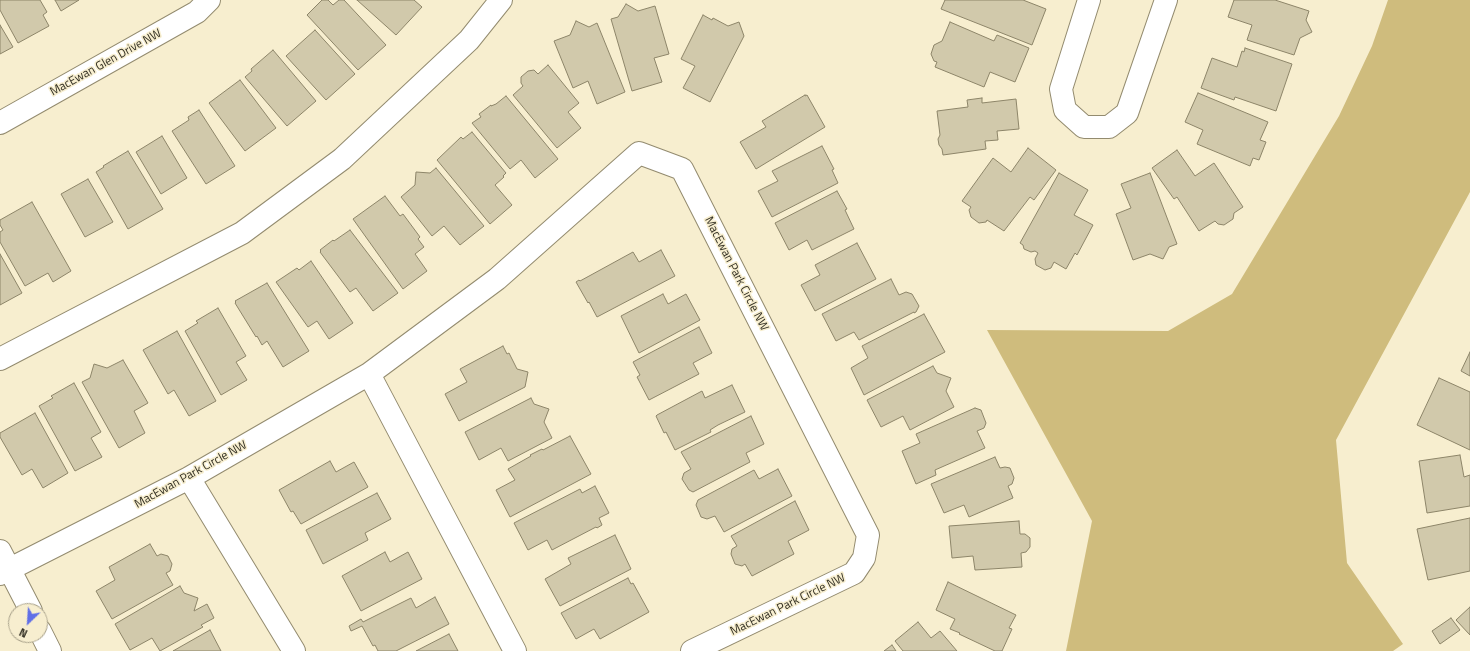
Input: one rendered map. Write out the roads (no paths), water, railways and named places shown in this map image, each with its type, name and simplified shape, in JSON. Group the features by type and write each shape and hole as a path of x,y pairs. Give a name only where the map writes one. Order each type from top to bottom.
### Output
{"street":[{"name":"MacEwan Glen Drive NW","path":"0,123 197,12 209,0"},
{"path":"0,359 242,233 342,159 469,40 501,0"},
{"path":"1089,0 1061,89 1065,110 1084,127 1109,126 1127,113 1166,0"},
{"name":"MacEwan Park Circle NW","path":"3,564 189,478 369,374 497,280 639,153 682,169 868,535 864,558 854,573 692,651"},
{"path":"369,374 515,651"},
{"path":"189,478 294,651"},
{"path":"3,564 26,603"}]}
